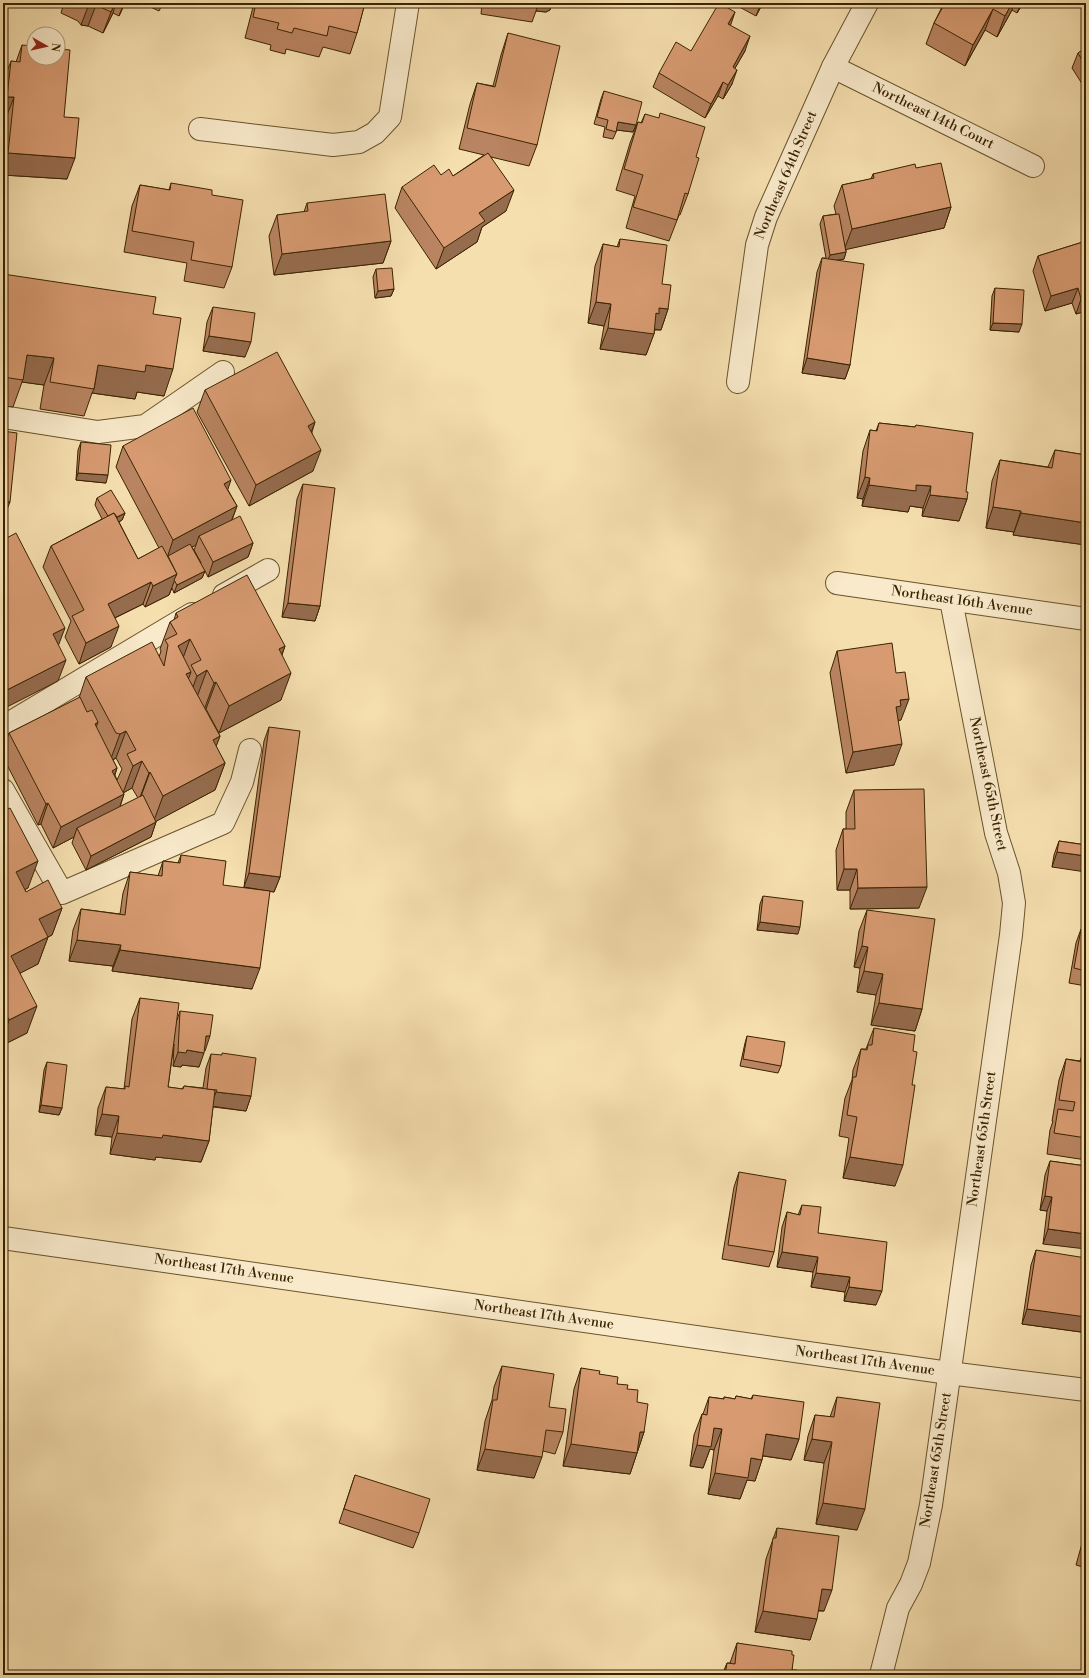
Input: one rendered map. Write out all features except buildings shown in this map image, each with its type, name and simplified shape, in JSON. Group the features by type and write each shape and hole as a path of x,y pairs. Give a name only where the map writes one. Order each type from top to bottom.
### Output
{"street":[{"path":"200,130 333,145 359,142 375,133 390,117 408,3"},
{"name":"Northeast 64th Street","path":"738,382 757,245 776,193 833,67 867,3"},
{"name":"Northeast 14th Court","path":"833,67 1033,166"},
{"path":"3,417 98,432 146,426 223,372"},
{"path":"3,727 268,570"},
{"name":"Northeast 16th Avenue","path":"837,583 1086,619"},
{"name":"Northeast 65th Street","path":"881,1675 898,1608 911,1584 919,1563 931,1505 1011,935 1014,903 1009,873 996,833 952,600"},
{"path":"3,790 62,893 223,824 242,782 250,750"},
{"name":"Northeast 17th Avenue","path":"3,1238 949,1372 1086,1390"}]}
